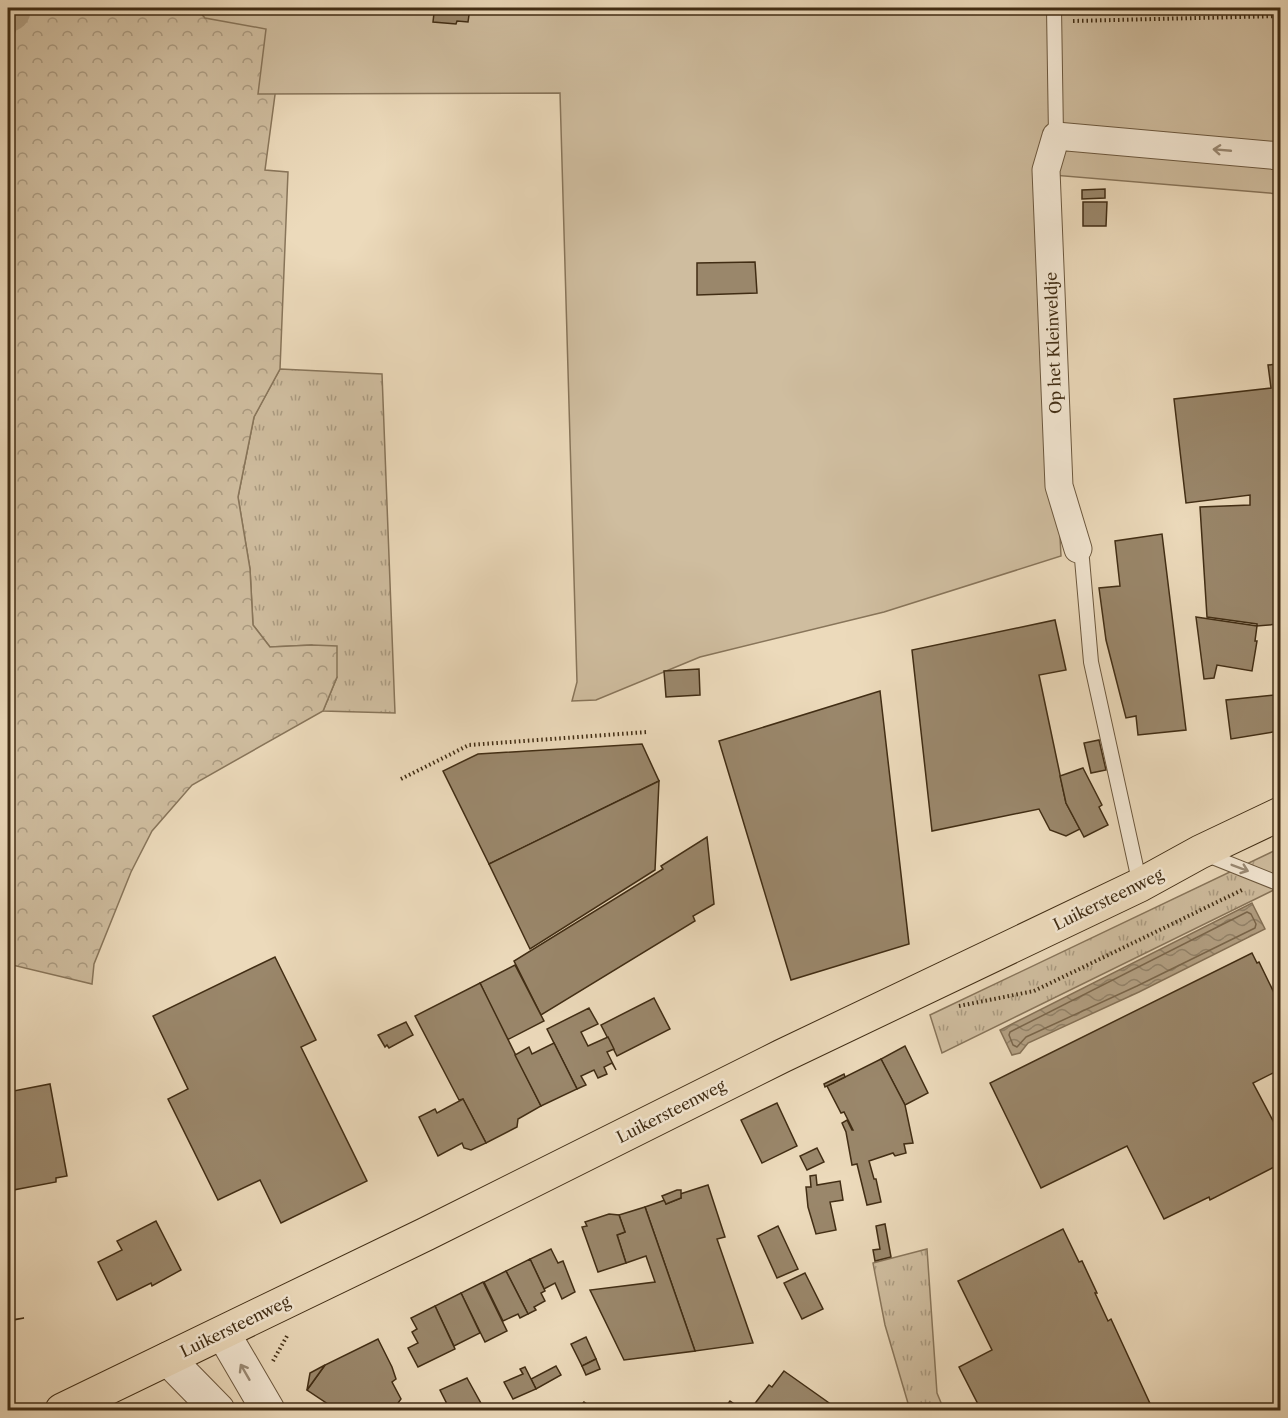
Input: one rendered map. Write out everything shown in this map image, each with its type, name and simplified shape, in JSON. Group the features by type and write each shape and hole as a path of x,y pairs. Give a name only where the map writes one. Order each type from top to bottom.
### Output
{"main road":[{"name":"Luikersteenweg","path":"62,1410 223,1333 792,1051 1140,885 1200,852 1281,814"}],"street":[{"path":"1056,136 1281,156"},
{"name":"Op het Kleinveldje","path":"1056,136 1046,170 1059,486 1080,554"},
{"path":"223,1333 268,1410"},
{"path":"168,1359 218,1410"}],"lane":[{"name":"Op het Kleinveldje","path":"1054,15 1056,136"},
{"name":"Op het Kleinveldje","path":"1080,554 1091,662 1140,885"},
{"path":"1200,852 1281,884"}],"path":[{"path":"1054,15 1281,16"},
{"path":"401,779 469,745 647,732"},
{"path":"951,1008 1034,991 1211,906"}],"green space":[{"path":"19,8 215,8 284,27 265,170 288,172 280,369 254,417 238,497 250,569 253,625 270,647 337,646 337,677 323,711 192,785 152,831 131,872 94,964 92,984 8,964 8,67"},
{"path":"196,8 1280,8 1280,194 1041,174 1061,556 884,612 700,657 596,700 572,701 577,682 560,93 258,94 266,29 205,18"},
{"path":"280,369 382,374 395,713 323,711 337,677 312,645 270,647 253,625 250,569 238,497 254,417"},
{"path":"1280,848 1280,887 942,1053 930,1015"},
{"path":"927,1249 937,1393 944,1410 910,1410 885,1325 873,1263"}],"water":[{"path":"1252,903 1265,929 1139,992 1028,1043 1020,1053 1012,1055 1000,1030"}],"building":[{"path":"424,8 470,8 468,22 457,21 456,24 433,22 434,13 423,12"},
{"path":"1066,8 1076,8 1076,13 1066,14"},
{"path":"1105,189 1105,198 1082,199 1082,190"},
{"path":"1083,202 1107,202 1106,226 1083,226"},
{"path":"755,262 757,293 697,295 697,263"},
{"path":"1280,364 1280,624 1257,626 1257,624 1207,617 1200,507 1250,505 1250,495 1186,503 1174,399 1271,388 1268,365"},
{"path":"1162,534 1186,730 1138,735 1136,716 1126,718 1106,640 1099,588 1120,586 1115,541"},
{"path":"1196,617 1257,626 1252,671 1217,665 1214,678 1204,679"},
{"path":"1055,620 1066,670 1039,675 1066,803 1080,829 1066,836 1050,830 1039,809 932,831 912,650"},
{"path":"699,669 700,695 666,697 664,671"},
{"path":"880,691 909,944 791,980 719,741"},
{"path":"1274,695 1279,731 1231,739 1226,700"},
{"path":"1099,740 1106,770 1091,773 1084,743"},
{"path":"642,744 659,781 489,864 443,771 478,754"},
{"path":"1083,768 1102,805 1099,807 1108,825 1084,837 1066,803 1060,776"},
{"path":"659,781 655,870 530,949 489,864"},
{"path":"707,837 714,904 693,916 695,921 541,1015 514,961 663,869 661,866"},
{"path":"1252,953 1257,963 1259,962 1280,1005 1280,1072 1276,1075 1275,1072 1253,1083 1280,1134 1280,1164 1210,1200 1209,1197 1164,1219 1127,1146 1041,1188 990,1083"},
{"path":"275,957 316,1040 301,1047 367,1181 281,1223 260,1180 218,1200 168,1099 188,1089 153,1016"},
{"path":"515,965 544,1021 507,1040 480,983"},
{"path":"480,983 541,1106 518,1119 517,1127 486,1143 463,1099 459,1100 415,1016"},
{"path":"654,998 670,1029 617,1056 601,1025"},
{"path":"589,1008 598,1024 581,1032 588,1046 608,1037 614,1049 607,1052 616,1070 612,1063 604,1067 607,1074 598,1078 594,1070 581,1076 586,1085 577,1089 547,1029"},
{"path":"406,1022 413,1035 389,1048 387,1045 385,1047 378,1035"},
{"path":"554,1043 577,1089 541,1106 515,1055 529,1047 532,1054"},
{"path":"905,1046 928,1093 905,1105 881,1059"},
{"path":"881,1059 905,1105 913,1143 904,1144 906,1153 895,1156 893,1153 869,1161 881,1202 867,1205 857,1164 852,1165 846,1132 842,1123 847,1120 853,1130 827,1086"},
{"path":"844,1074 845,1077 825,1087 824,1084"},
{"path":"50,1084 67,1176 56,1178 56,1182 8,1191 8,1092"},
{"path":"463,1099 486,1143 471,1150 464,1148 462,1143 438,1156 419,1117 435,1109 437,1113"},
{"path":"777,1103 797,1146 762,1163 741,1120"},
{"path":"817,1148 824,1162 807,1170 800,1156"},
{"path":"816,1175 817,1185 840,1181 843,1200 830,1202 836,1230 816,1234 808,1207 806,1187 811,1187 810,1176"},
{"path":"708,1185 725,1237 717,1239 753,1343 695,1351 645,1207 665,1200 666,1204 681,1198 680,1194"},
{"path":"681,1190 681,1198 666,1204 662,1196"},
{"path":"645,1207 695,1351 624,1360 590,1290 655,1282 646,1256 626,1263 617,1235 625,1232 619,1215"},
{"path":"609,1214 619,1215 625,1232 617,1235 626,1263 598,1272 582,1227 587,1226 585,1222"},
{"path":"156,1221 181,1270 152,1286 151,1283 117,1300 98,1262 122,1250 117,1241"},
{"path":"885,1224 891,1257 875,1261 873,1250 880,1249 876,1226"},
{"path":"778,1226 798,1269 777,1278 758,1236"},
{"path":"1063,1229 1079,1262 1082,1261 1108,1321 1111,1319 1153,1410 981,1410 959,1367 992,1350 958,1281"},
{"path":"551,1249 558,1263 563,1261 575,1292 562,1299 555,1283 544,1289 530,1259"},
{"path":"530,1259 545,1291 541,1293 545,1301 534,1307 536,1310 528,1314 506,1271"},
{"path":"506,1271 528,1314 520,1318 518,1314 503,1321 484,1282"},
{"path":"805,1273 823,1309 802,1319 784,1283"},
{"path":"483,1282 507,1331 485,1342 461,1293"},
{"path":"461,1293 480,1333 454,1346 435,1306"},
{"path":"8,1300 11,1320 24,1318 8,1321"},
{"path":"435,1306 455,1349 418,1367 408,1348 418,1343 412,1332 417,1329 411,1318"},
{"path":"586,1337 596,1359 582,1366 571,1344"},
{"path":"378,1339 392,1367 396,1379 392,1382 401,1399 393,1410 337,1410 307,1390 325,1365"},
{"path":"596,1359 600,1369 586,1375 582,1366"},
{"path":"325,1365 307,1390 310,1373"},
{"path":"556,1366 561,1375 536,1389 531,1379"},
{"path":"525,1367 536,1389 513,1399 504,1382 523,1374 520,1369"},
{"path":"784,1371 839,1410 750,1410 769,1385 772,1387"},
{"path":"467,1378 483,1407 477,1410 450,1410 440,1390"},
{"path":"730,1401 743,1410 723,1410"},
{"path":"584,1402 596,1410 577,1410"}]}
